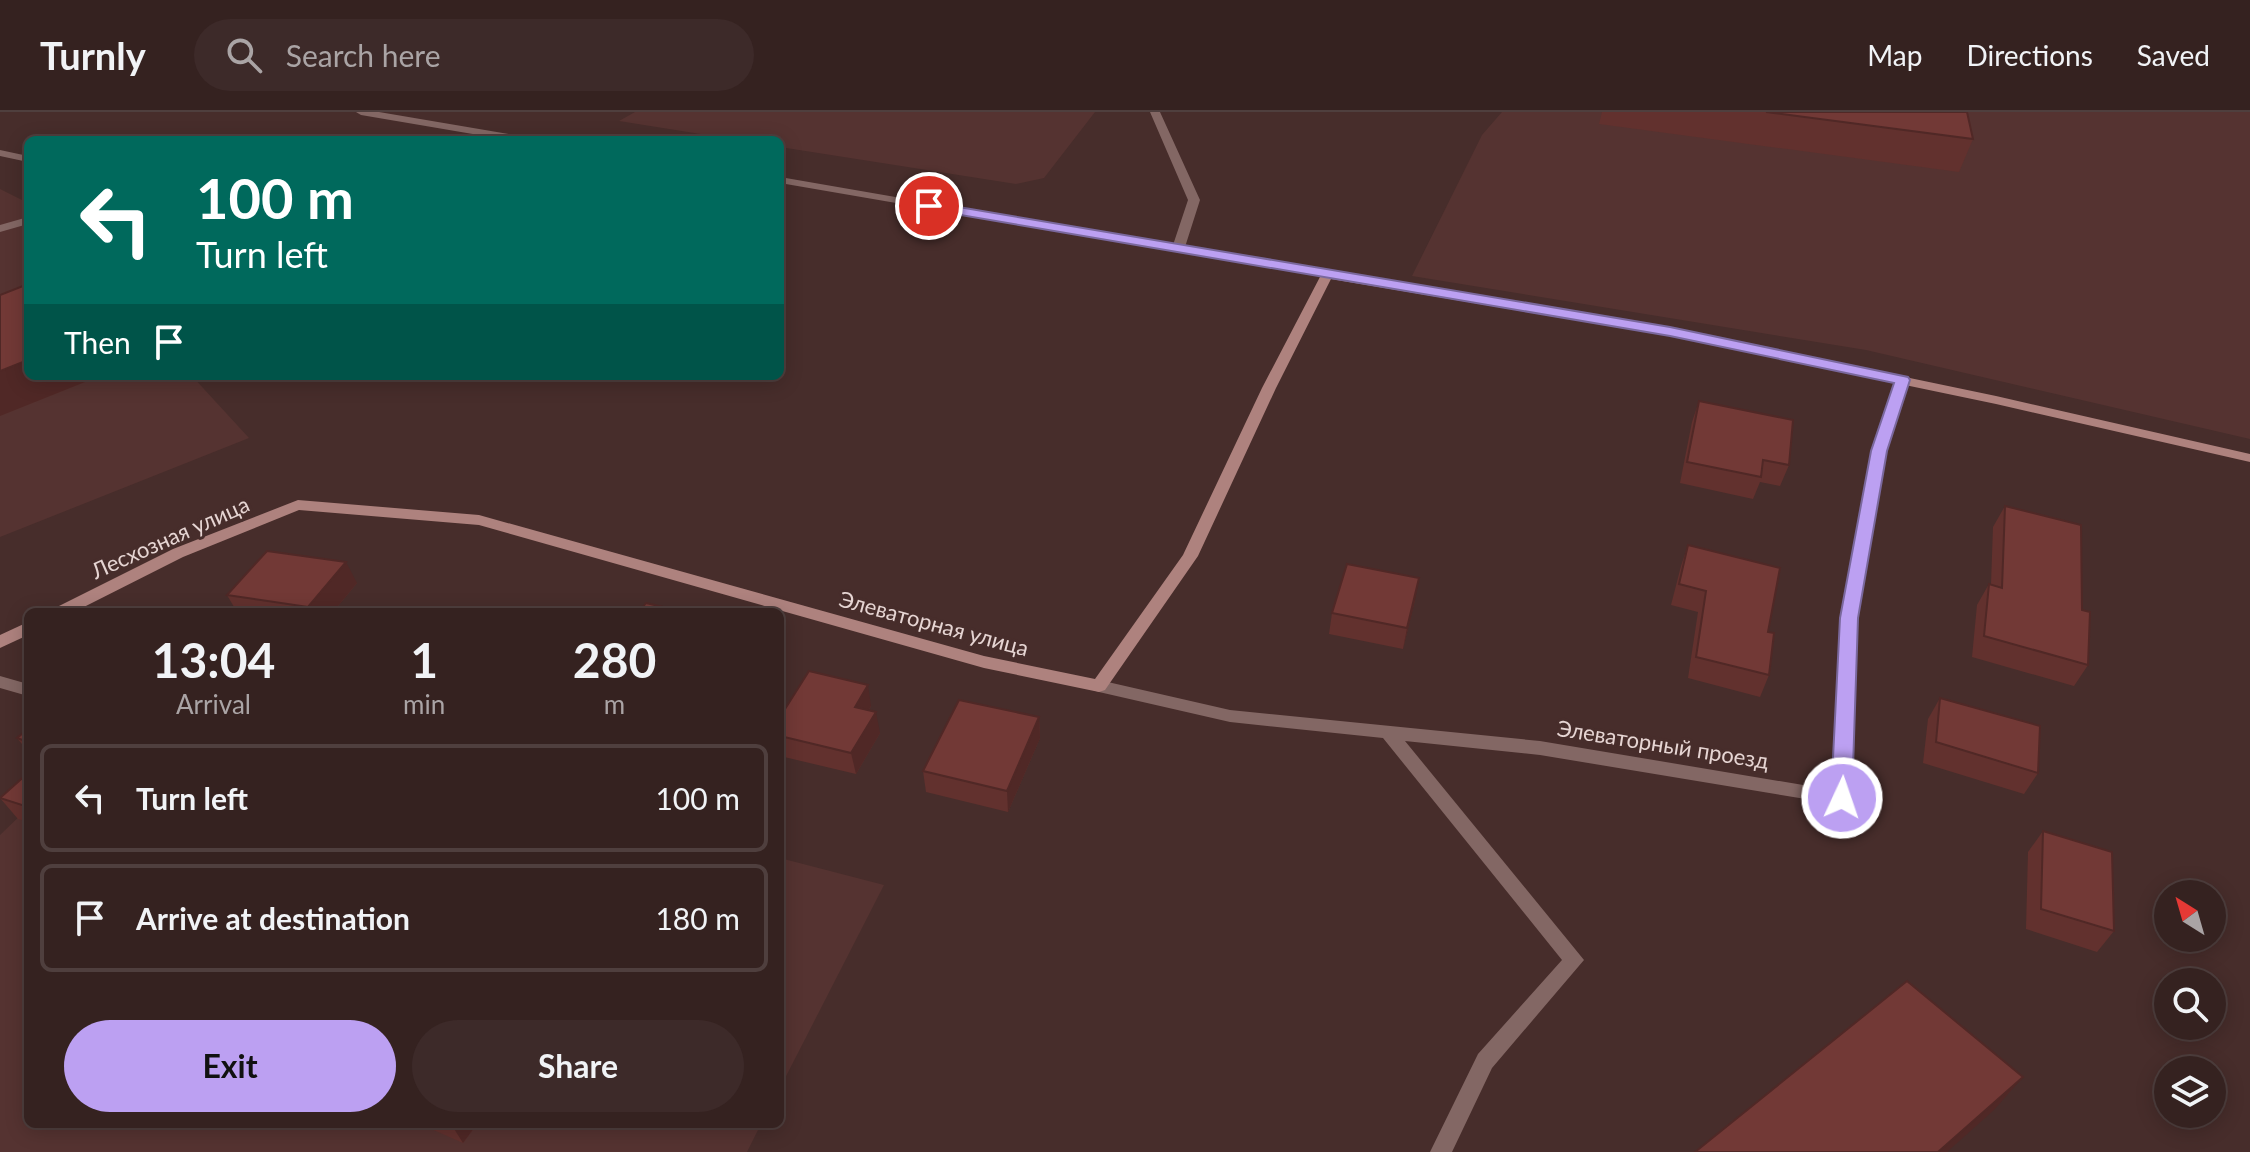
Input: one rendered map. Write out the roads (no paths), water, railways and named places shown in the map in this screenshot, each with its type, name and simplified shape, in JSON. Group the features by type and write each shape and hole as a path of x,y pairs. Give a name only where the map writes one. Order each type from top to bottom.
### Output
{"street":[{"path":"361,112 503,136"},
{"path":"1155,112 1194,200 1178,249"},
{"path":"0,153 24,158"},
{"path":"784,181 1670,332 1903,380 2250,458"},
{"path":"0,229 24,221"},
{"path":"1099,686 1190,556 1327,275"},
{"name":"Элеваторный проезд","path":"1099,686 1230,716 1540,748 1842,798 1849,618 1879,451 1903,380"},
{"name":"Элеваторная улица","path":"298,505 479,520 984,662 1099,686"},
{"name":"Лесхозная улица","path":"69,608 178,553 298,505"},
{"path":"0,642 24,630"},
{"path":"0,682 24,689"},
{"path":"1388,732 1574,960 1485,1061 1441,1152"}]}
